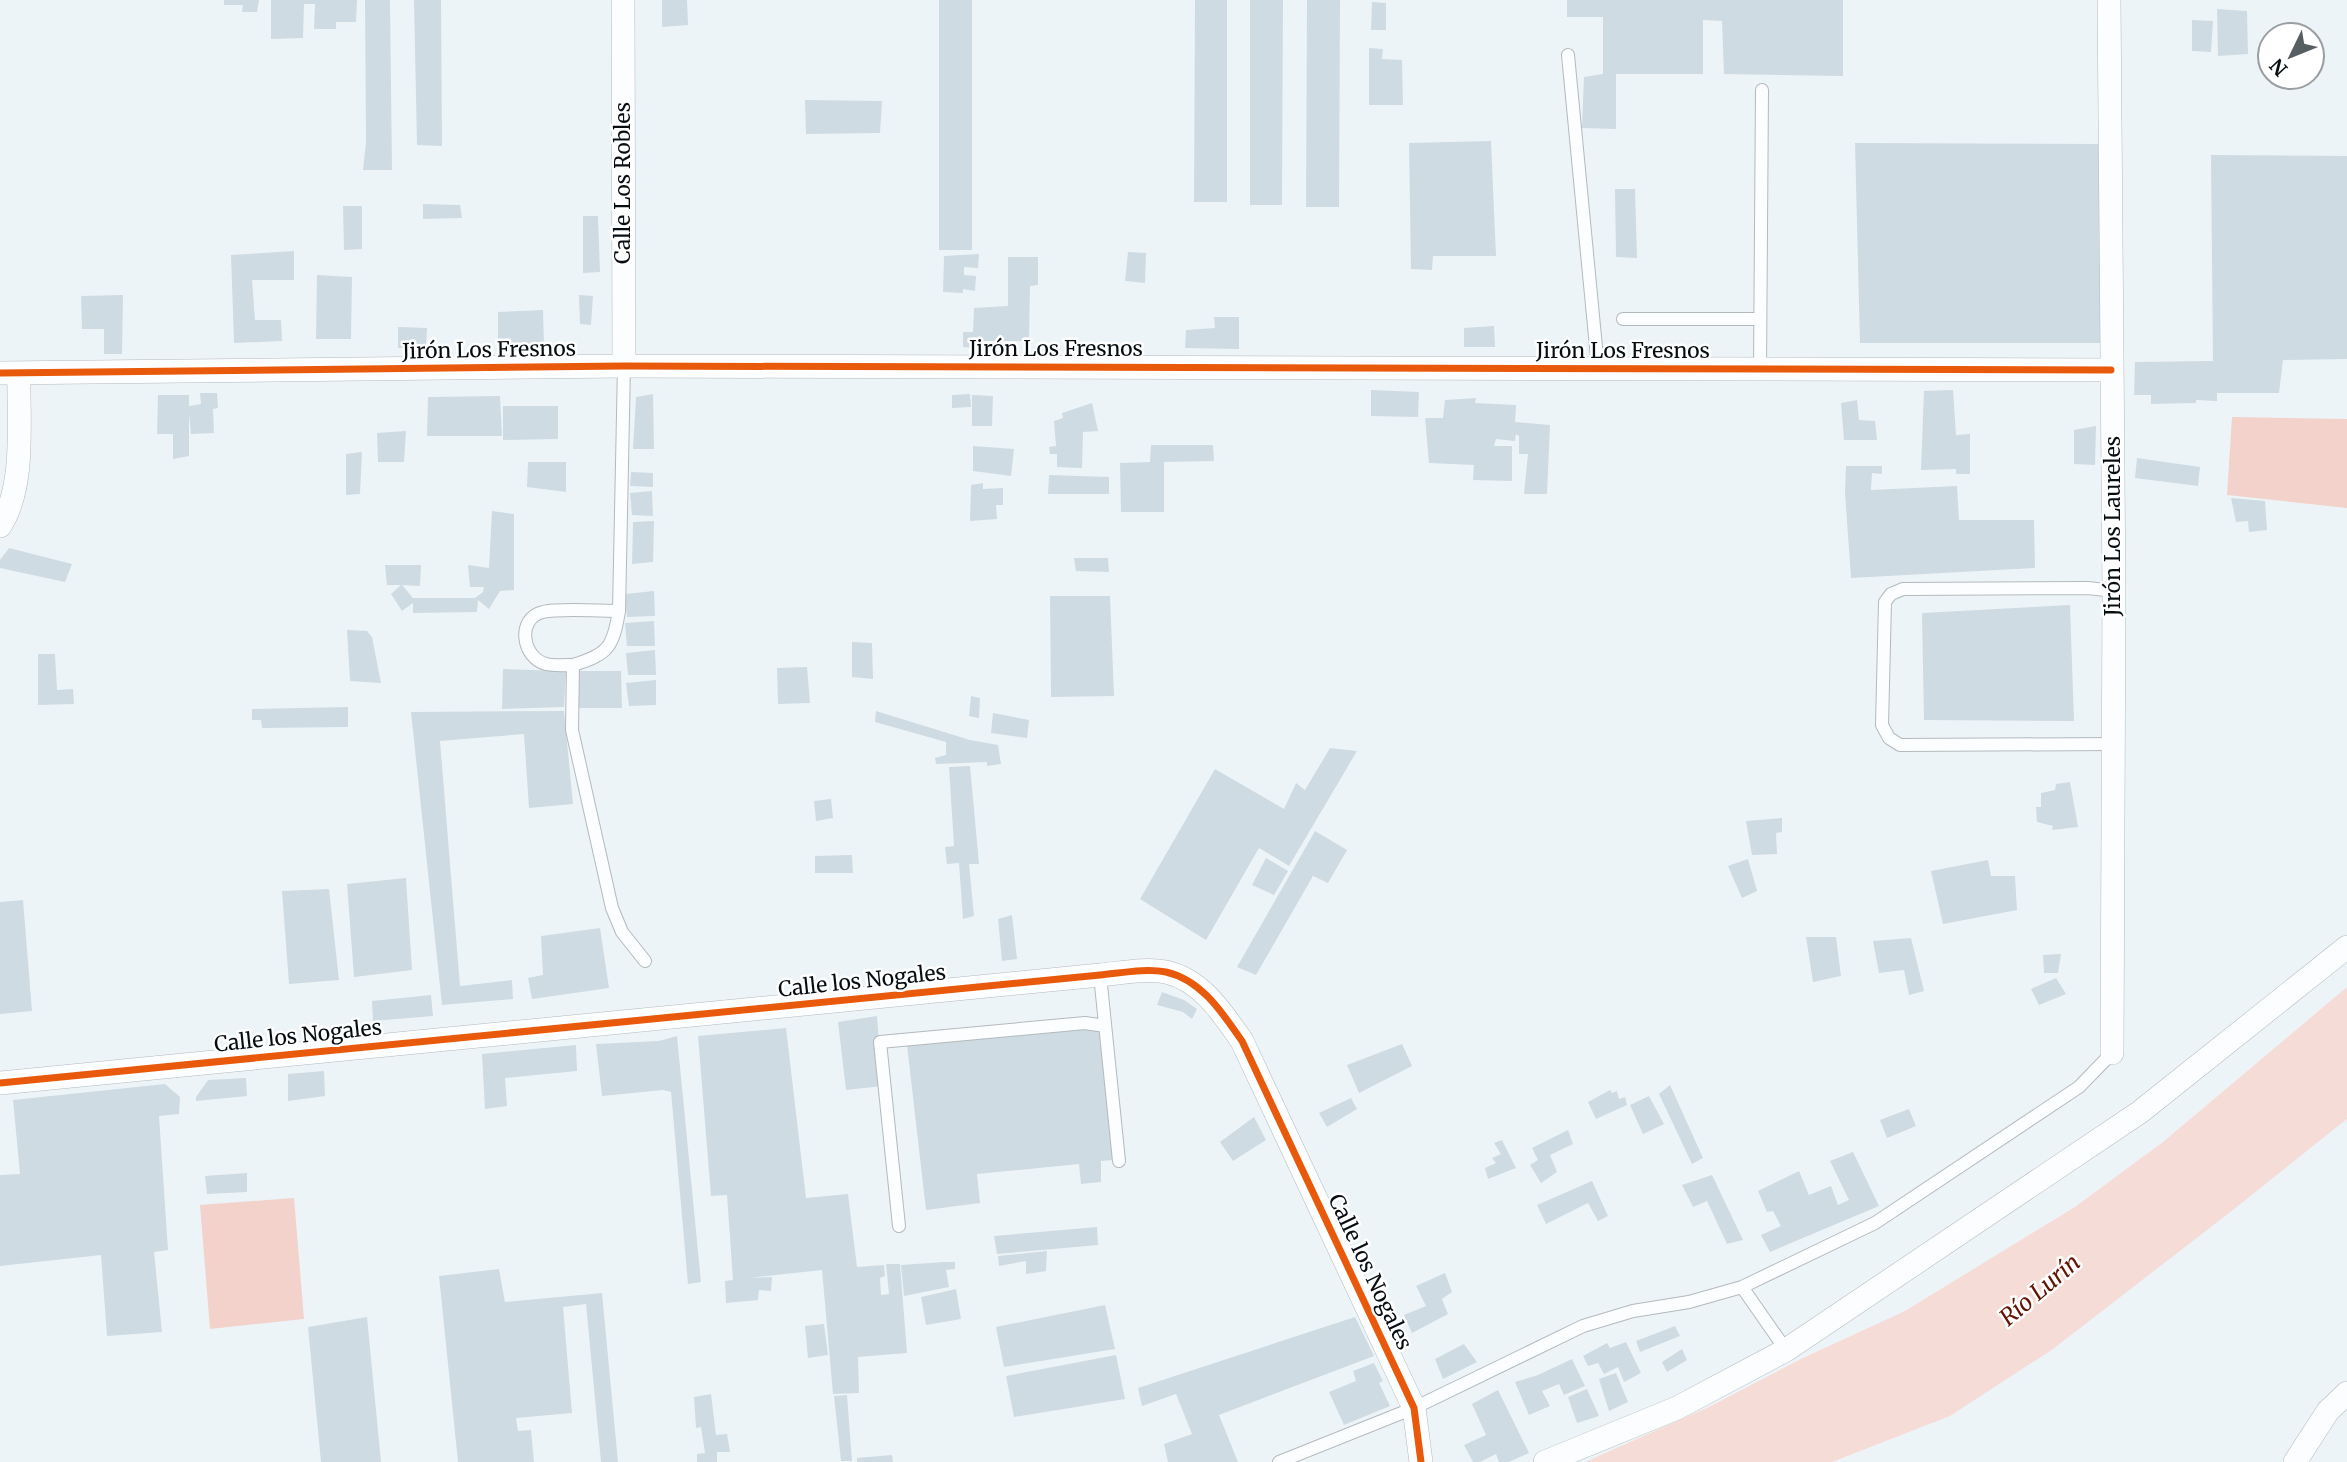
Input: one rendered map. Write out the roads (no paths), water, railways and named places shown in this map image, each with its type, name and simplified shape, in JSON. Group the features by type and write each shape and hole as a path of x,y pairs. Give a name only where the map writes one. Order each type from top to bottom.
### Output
{"street":[{"name":"Calle Los Robles","path":"622,0 624,366"},
{"name":"Jirón Los Laureles","path":"2109,0 2114,592 2112,1053"},
{"name":"Jirón Los Fresnos","path":"10,373 624,366 2111,370"},
{"path":"0,526 8,513 17,477 10,373"},
{"path":"1545,1462 1677,1408 1786,1350 2140,1111 2347,947"},
{"name":"Calle los Nogales","path":"0,1083 1101,975 1167,972 1194,985 1217,1004 1242,1041 1414,1408 1421,1462"},
{"path":"2295,1462 2328,1411 2347,1393"}],"lane":[{"path":"1568,55 1598,368"},
{"path":"1760,369 1762,90"},
{"path":"1623,319 1760,318"},
{"path":"618,611 543,612 531,617 526,626 525,642 532,656 545,664 573,665 598,658 611,643 616,631 618,611 624,366"},
{"path":"2113,744 1900,745 1889,738 1882,726 1885,602 1891,594 1903,589 2088,588 2114,592"},
{"path":"573,665 572,730 612,908 622,932 645,961"},
{"path":"1101,975 1119,1161"},
{"path":"899,1226 880,1042 1085,1023 1105,1026"},
{"path":"1279,1462 1414,1408 1583,1326 1633,1311 1689,1302 1742,1287 1875,1223 2080,1087 2112,1053"},
{"path":"1742,1287 1786,1350"}],"water":[{"name":"Río Lurín","path":"2347,987 2347,1119 2053,1349 1950,1416 1832,1462 1585,1462 1709,1407 1801,1359 1905,1311 2075,1207 2163,1142"}]}
